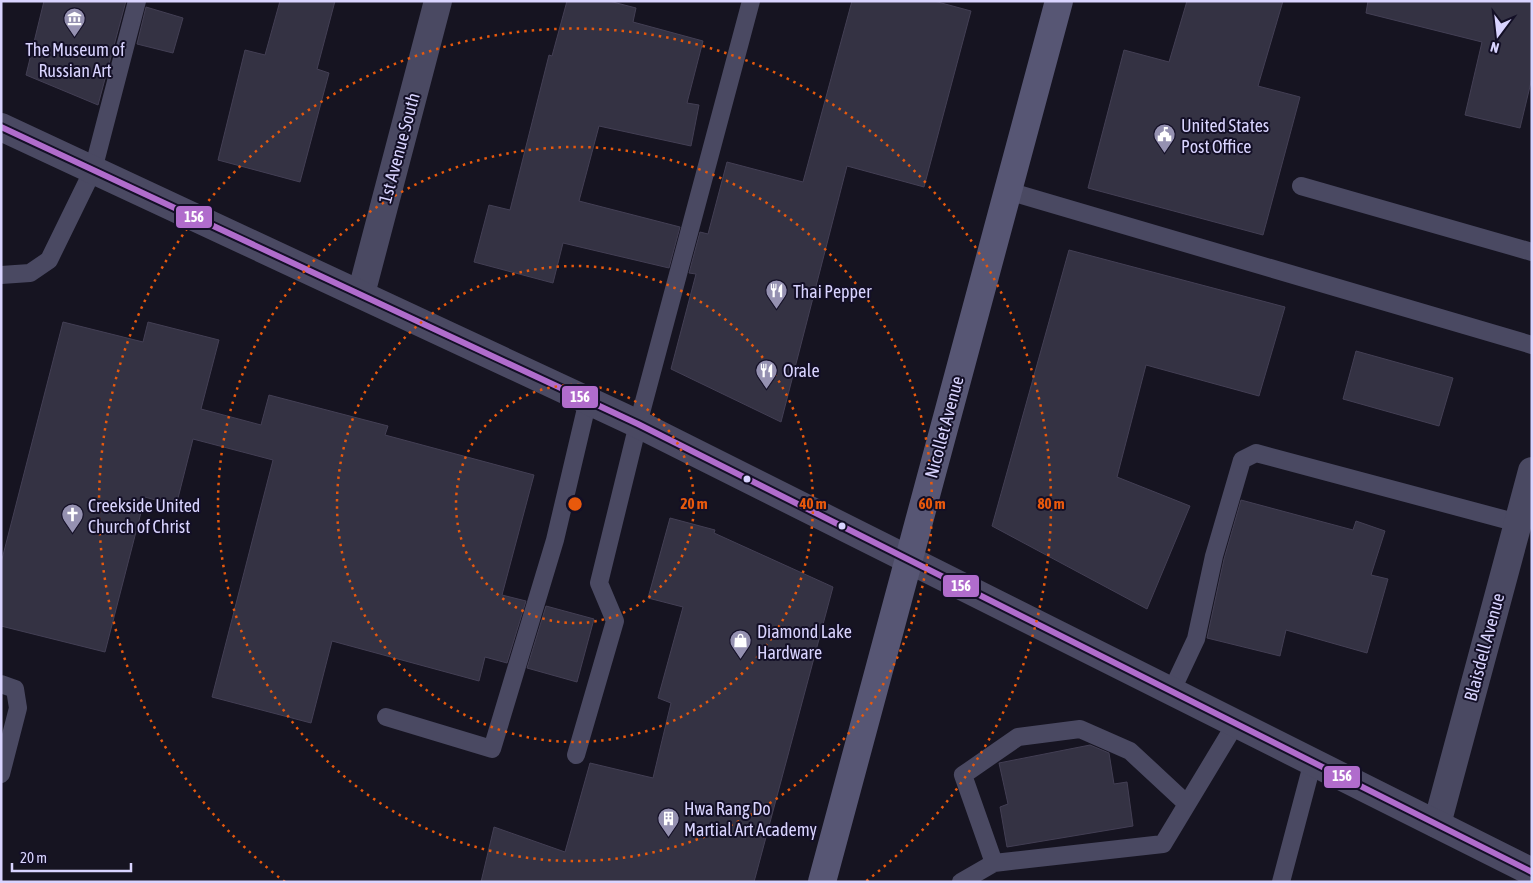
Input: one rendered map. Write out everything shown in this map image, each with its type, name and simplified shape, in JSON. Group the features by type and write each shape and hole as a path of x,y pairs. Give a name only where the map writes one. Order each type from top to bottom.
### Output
{"main road":[{"name":"Nicollet Avenue","path":"823,881 908,558 1059,1"}],"street":[{"name":"1st Avenue South","path":"361,294 438,1"},
{"path":"1,127 638,424 1532,872"},
{"name":"Blaisdell Avenue","path":"1437,824 1532,471"}],"lane":[{"path":"1,275 30,273 49,260 93,170 137,1"},
{"path":"576,755 616,622 599,583 638,424 751,1"},
{"path":"1301,186 1532,252"},
{"path":"1008,191 1532,345"},
{"path":"386,717 492,749 555,540 588,400"},
{"path":"1172,690 1194,644 1214,556 1242,460 1256,453 1518,523"},
{"path":"1,684 15,689 18,708 2,765"},
{"path":"961,882 994,863 1163,844 1236,723"},
{"path":"994,863 963,775 1018,738 1080,729 1130,751 1187,804"},
{"path":"1281,882 1313,761"}],"building":[{"name":"The Museum of Russian Art","path":"44,1 126,1 98,105 26,75"},
{"path":"280,1 335,1 317,69 329,73 300,182 218,160 245,50 265,55"},
{"path":"567,1 609,1 636,8 633,22 703,41 687,103 699,105 691,146 599,126 579,201 680,227 669,268 563,243 553,283 474,262 489,205 510,210 549,55 552,56"},
{"path":"852,1 934,1 971,11 924,187 847,166 781,422 671,369 696,274 689,273 700,232 708,234 727,162 803,182"},
{"path":"1187,1 1283,1 1258,86 1300,97 1263,235 1088,188 1124,50 1169,62"},
{"path":"1368,1 1532,1 1532,78 1520,128 1465,115 1482,42 1366,13"},
{"path":"146,7 183,18 173,53 137,44"},
{"path":"1069,250 1285,307 1259,396 1146,365 1117,477 1190,506 1147,609 992,526"},
{"name":"Creekside United Church of Christ","path":"63,322 143,342 148,322 219,340 201,409 261,425 269,395 388,426 385,435 534,475 502,595 526,601 507,663 485,657 479,681 332,641 311,723 212,697 273,460 193,439 176,506 145,497 105,652 1,626 1,563"},
{"path":"1356,351 1453,378 1439,426 1343,399"},
{"path":"1241,500 1353,530 1356,521 1385,531 1371,575 1388,579 1367,653 1286,630 1280,656 1207,638 1224,559"},
{"path":"670,518 715,530 714,533 833,587 754,882 481,882 494,827 565,852 590,763 653,778 671,703 658,698 683,607 648,598"},
{"path":"546,606 594,619 577,682 527,668"},
{"path":"1090,745 1109,753 1114,784 1127,782 1133,826 1007,847 1000,807 1008,804 999,763"}],"transit line":[{"name":"156","path":"1,127 638,424 1532,872"}],"place":[{"name":"The Museum of Russian Art","path":"75,38"},
{"name":"United States Post Office","path":"1165,154"},
{"name":"Thai Pepper","path":"777,310"},
{"name":"Orale","path":"767,389"},
{"name":"Creekside United Church of Christ","path":"72,534"},
{"name":"Diamond Lake Hardware","path":"741,660"},
{"name":"Hwa Rang Do Martial Art Academy","path":"668,837"}]}
